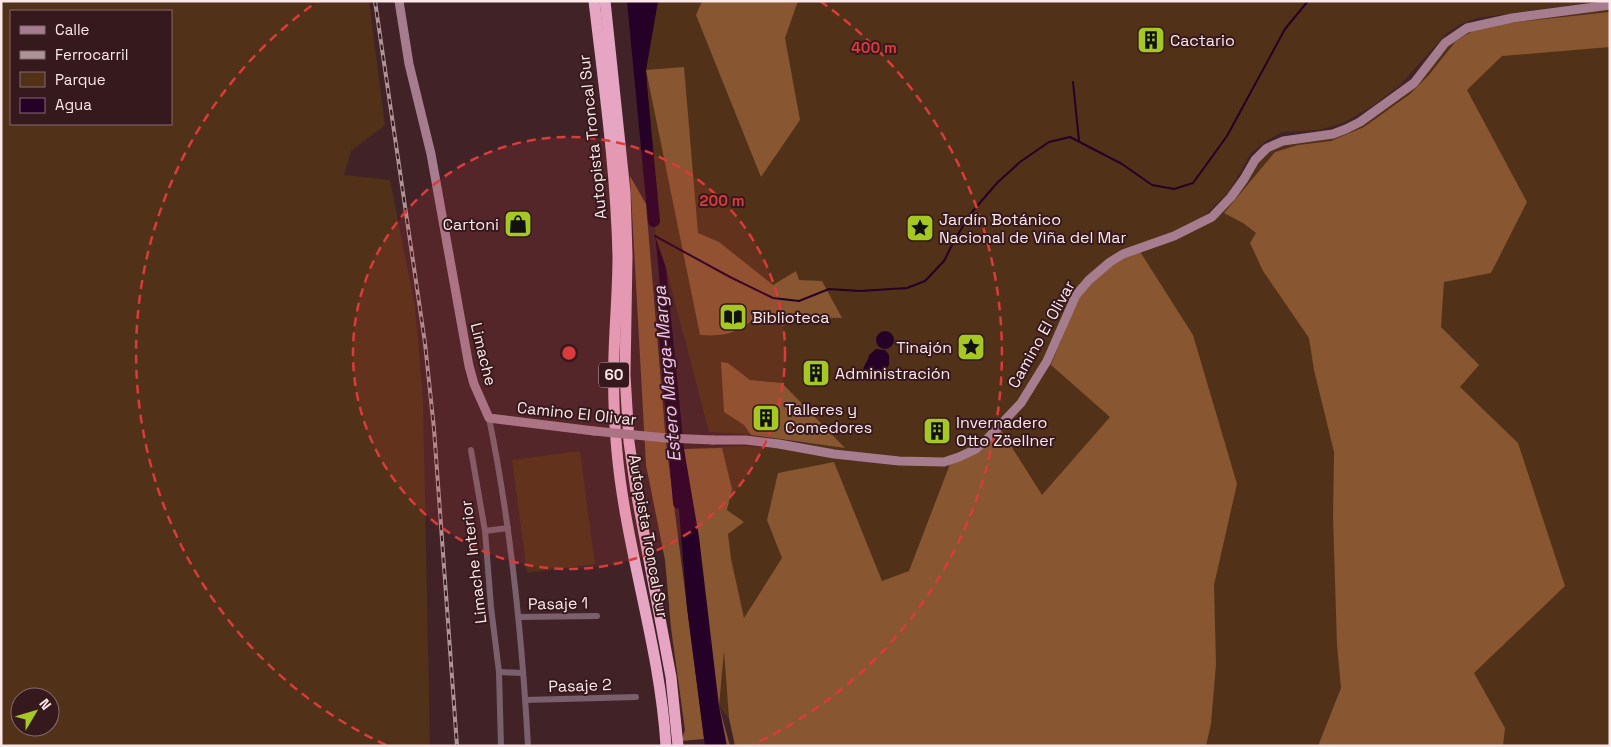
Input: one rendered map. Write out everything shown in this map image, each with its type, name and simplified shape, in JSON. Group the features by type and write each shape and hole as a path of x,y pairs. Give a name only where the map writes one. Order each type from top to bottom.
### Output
{"highway":[{"name":"Autopista Troncal Sur","path":"594,1 617,230 614,378 617,454 624,505 656,665 666,746"},
{"name":"Autopista Troncal Sur","path":"605,1 625,192 628,256 625,375 629,442 636,491 671,677 678,746"}],"main road":[{"name":"Limache","path":"399,1 409,64 432,163 469,366 474,384 489,418"},
{"name":"Camino El Olivar","path":"489,418 666,438 763,442 834,454 899,461 944,462 959,457 976,449 986,440 1020,402 1047,361 1076,295 1089,280 1110,262 1123,254 1174,236 1212,217 1230,197 1255,160 1267,148 1282,141 1333,134 1346,130 1360,122 1414,83 1445,43 1466,28 1512,18 1610,5"}],"street":[{"name":"Limache","path":"489,418 508,528 519,617 528,746"},
{"name":"Limache Interior","path":"471,450 485,531 490,598 500,672 501,746"},
{"path":"485,531 508,528"},
{"name":"Pasaje 1","path":"519,617 597,616"},
{"path":"500,672 523,673"},
{"name":"Pasaje 2","path":"525,700 636,696"}],"green space":[{"path":"1,1 369,1 385,125 351,151 344,175 390,180 415,306 423,399 430,746 1,746"},
{"name":"Jardín Botánico Nacional de Viña del Mar","path":"658,1 1602,1 1477,18 1461,24 1446,34 1400,85 1374,105 1343,123 1319,130 1282,132 1266,141 1251,153 1229,192 1199,221 1170,234 1124,250 1010,412 975,447 948,459 936,460 843,453 779,436 709,432 666,268 655,236 646,70"},
{"path":"1610,7 1610,746 735,746 729,719 719,706 684,449 743,446 779,448 947,465 992,439 1111,264 1208,222 1256,162 1276,146 1324,138 1380,111 1449,43 1471,28"},
{"path":"580,451 595,564 527,573 512,460"}],"shaded area":[{"path":"702,1 798,1 785,38 800,120 761,177 696,15"},
{"path":"1610,12 1610,47 1502,56 1467,90 1527,202 1491,273 1444,282 1441,327 1479,365 1460,387 1518,443 1565,586 1474,673 1505,728 1503,746 1318,746 1341,688 1337,645 1333,517 1334,452 1314,370 1309,338 1263,271 1250,243 1256,233 1243,223 1224,213 1275,152 1298,145 1331,141 1364,127 1410,94 1428,76 1456,41 1481,26"},
{"path":"684,67 698,233 719,242 773,285 796,271 799,280 822,281 842,318 796,317 761,311 748,324 734,332 718,335 700,335 646,70"},
{"path":"630,176 646,204 666,443 704,739 681,741 685,730 671,628 665,560 646,465"},
{"path":"1139,250 1193,335 1237,484 1214,585 1216,664 1211,724 1206,746 735,746 729,718 724,651 719,706 730,746 713,746 684,449 722,448 732,489 727,510 744,522 728,534 731,559 744,618 782,558 767,520 778,473 834,462 882,581 909,571 950,464 1001,430 1042,495 1110,417 1051,365 1079,296 1109,265"},
{"path":"721,362 728,363 750,380 782,383 845,448 751,435 744,425 724,412"}],"water":[{"path":"632,1 658,1 646,70 654,227 635,20"},
{"path":"656,238 666,268 684,449 699,537 719,706 727,746 705,746 687,608"},
{"path":"881,331 889,331 894,336 892,347 881,349 876,344 876,336"},
{"path":"876,349 885,350 889,355 889,365 882,380 869,379 863,372 869,355"}],"waterway":[{"name":"Estero Marga-Marga","path":"633,1 654,221"},
{"path":"655,236 773,298 799,301 829,289 860,291 907,288 925,281 944,261 972,212 997,183 1020,162 1049,142 1070,137 1122,164 1152,185 1174,189 1193,183 1227,136 1285,29 1308,1"},
{"path":"1073,82 1079,141"},
{"name":"Estero Marga-Marga","path":"664,323 679,503"}],"railway":[{"path":"375,1 425,343 434,429 457,746"}],"place":[{"name":"Cactario","path":"1151,40"},
{"name":"Cartoni","path":"518,224"},
{"name":"Jardín Botánico Nacional de Viña del Mar","path":"920,228"},
{"name":"Biblioteca","path":"733,317"},
{"name":"Tinajón","path":"971,347"},
{"name":"Administración","path":"816,373"},
{"name":"Talleres y Comedores","path":"766,418"},
{"name":"Invernadero Otto Zöellner","path":"937,431"}]}
